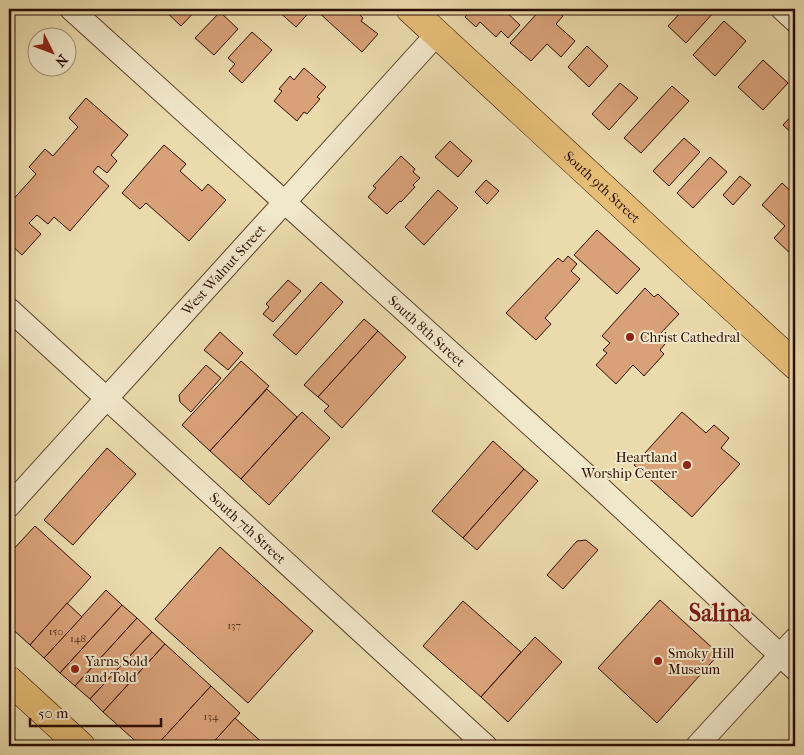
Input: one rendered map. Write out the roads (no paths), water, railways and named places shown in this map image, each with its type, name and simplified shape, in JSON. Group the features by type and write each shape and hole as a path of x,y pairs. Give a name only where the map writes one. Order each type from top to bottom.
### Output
{"main road":[{"name":"South 9th Street","path":"415,10 437,34 795,365"},
{"path":"9,680 81,746"}],"street":[{"name":"South 8th Street","path":"71,9 595,483 788,662"},
{"path":"782,9 795,21"},
{"name":"West Walnut Street","path":"9,506 437,34"},
{"name":"South 7th Street","path":"9,309 486,746"},
{"path":"697,746 788,662 795,639"}],"place":[{"name":"Christ Cathedral","path":"630,337"},
{"name":"Heartland Worship Center","path":"687,465"},
{"name":"Smoky Hill Museum","path":"658,661"},
{"name":"Yarns Sold and Told","path":"75,669"}],"district":[{"name":"Salina","path":"720,613"}]}
